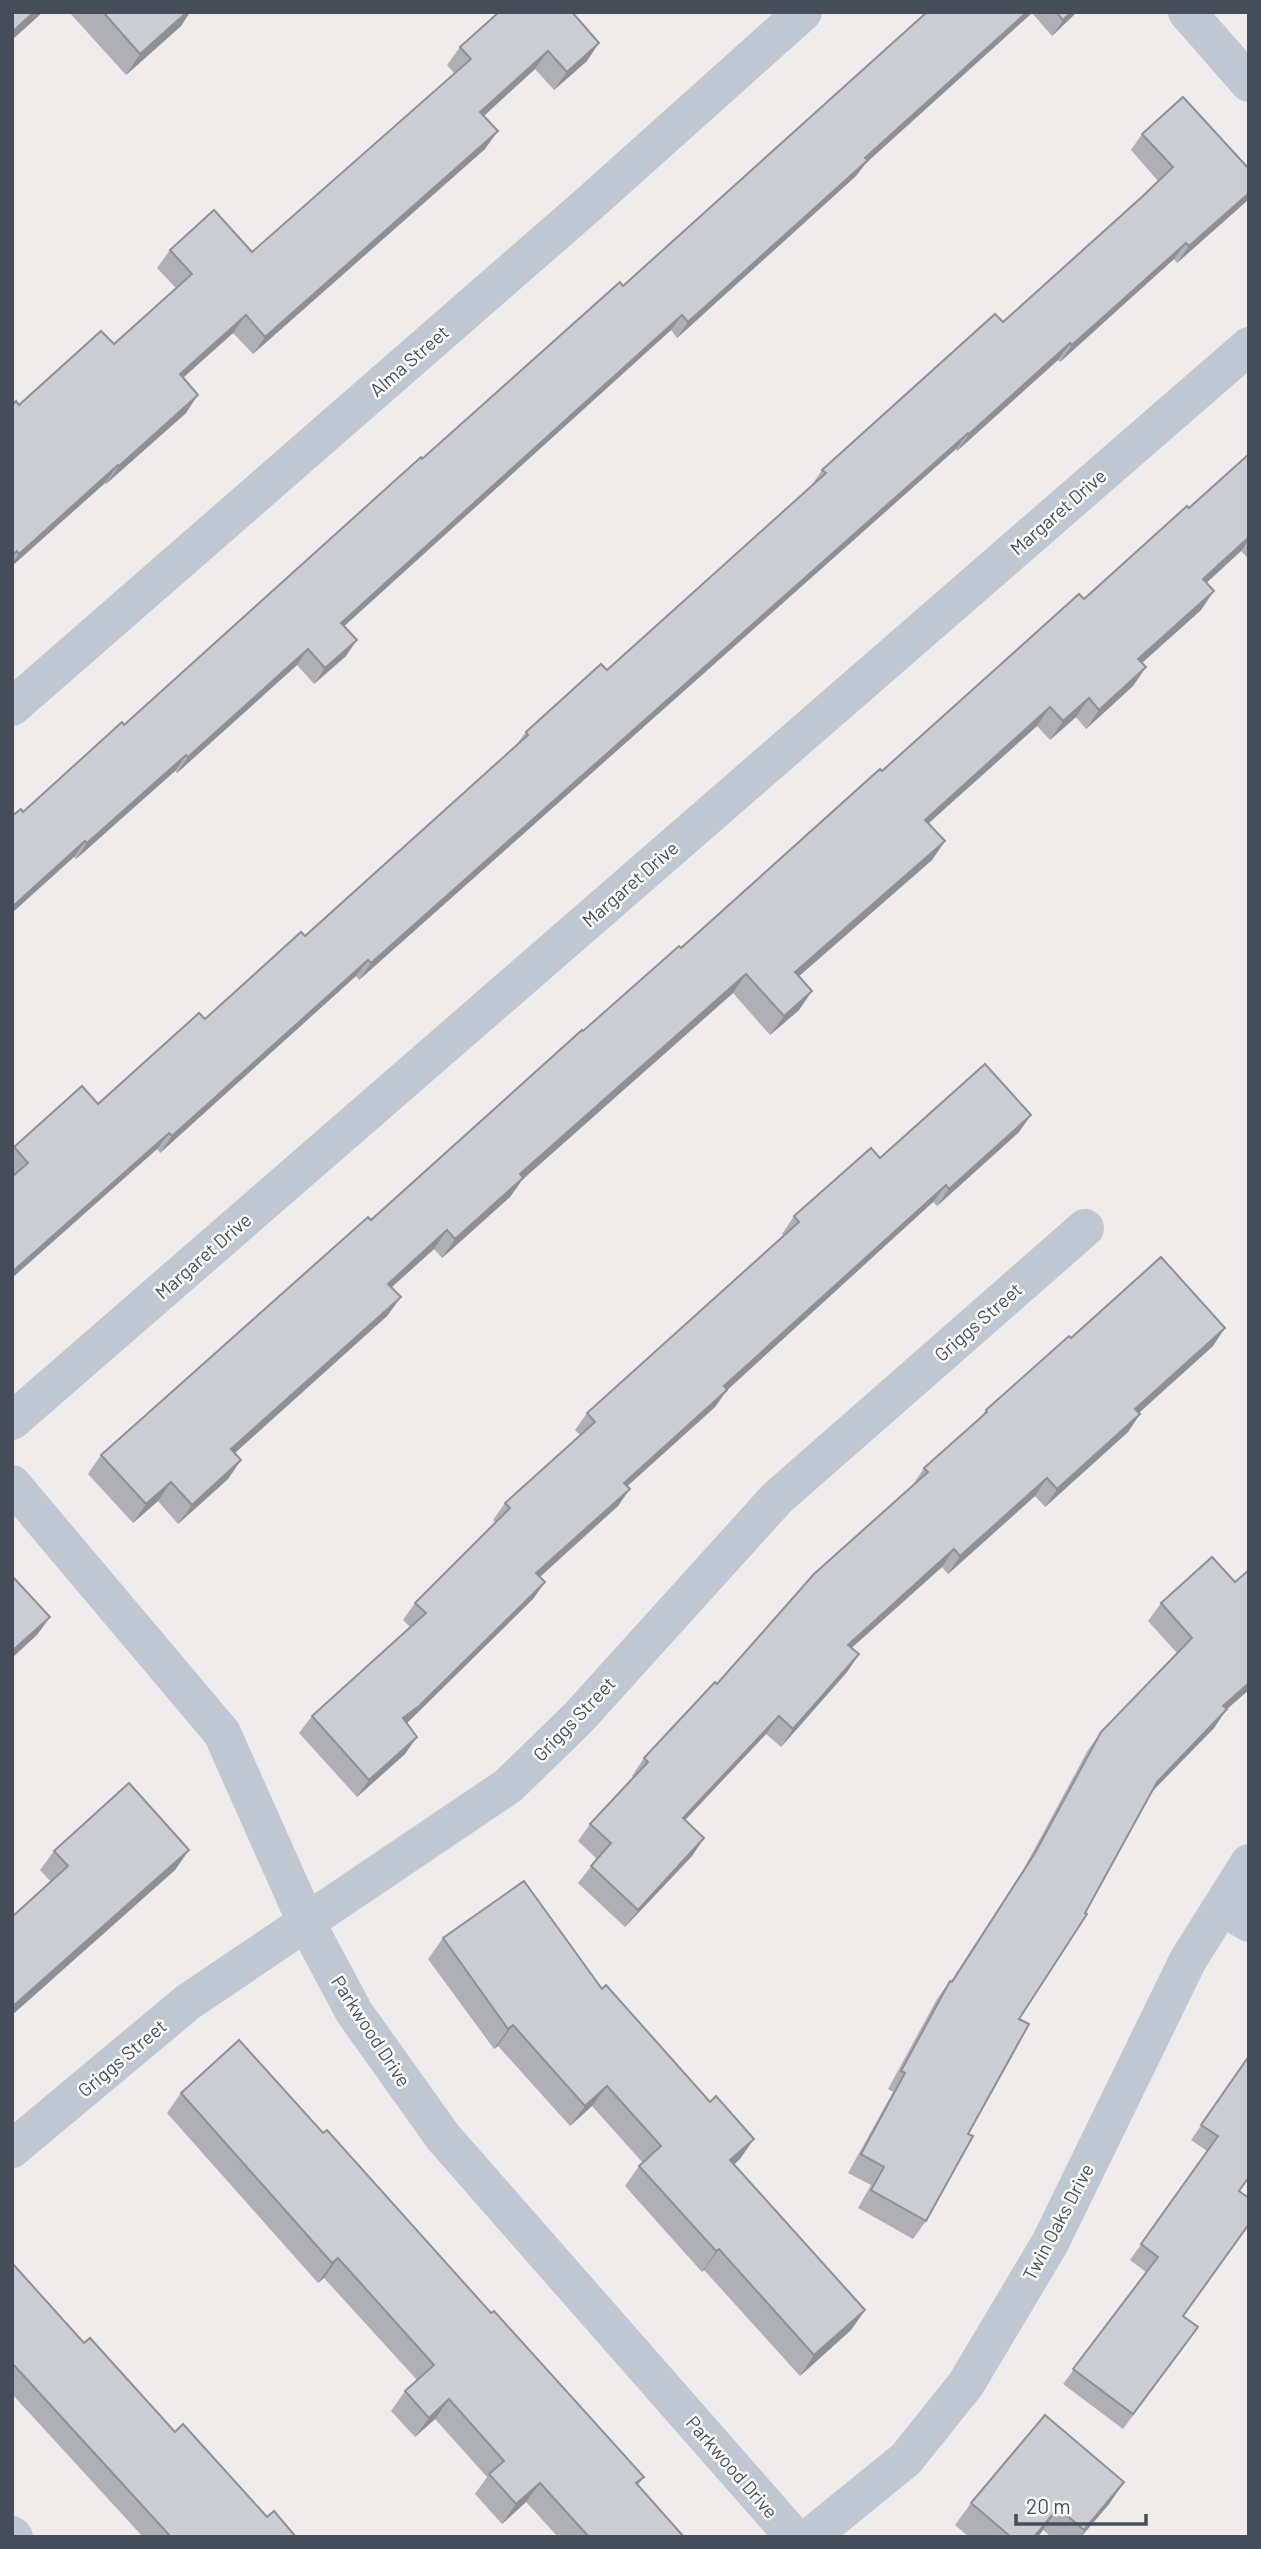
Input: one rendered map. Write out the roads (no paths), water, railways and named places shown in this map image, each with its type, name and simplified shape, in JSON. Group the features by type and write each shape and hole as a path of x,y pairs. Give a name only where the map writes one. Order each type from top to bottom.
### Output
{"street":[{"name":"Alma Street","path":"12,707 580,211 803,12"},
{"path":"1187,12 1249,83"},
{"name":"Margaret Drive","path":"12,1422 1249,346"},
{"name":"Griggs Street","path":"12,2149 188,2002 509,1786 578,1718 777,1498 1086,1228"},
{"name":"Parkwood Drive","path":"12,1484 222,1733 307,1924 354,2012 443,2137 794,2537"},
{"name":"Twin Oaks Drive","path":"810,2537 906,2459 966,2384 1050,2243 1188,1960 1235,1915 1249,1863"}]}
